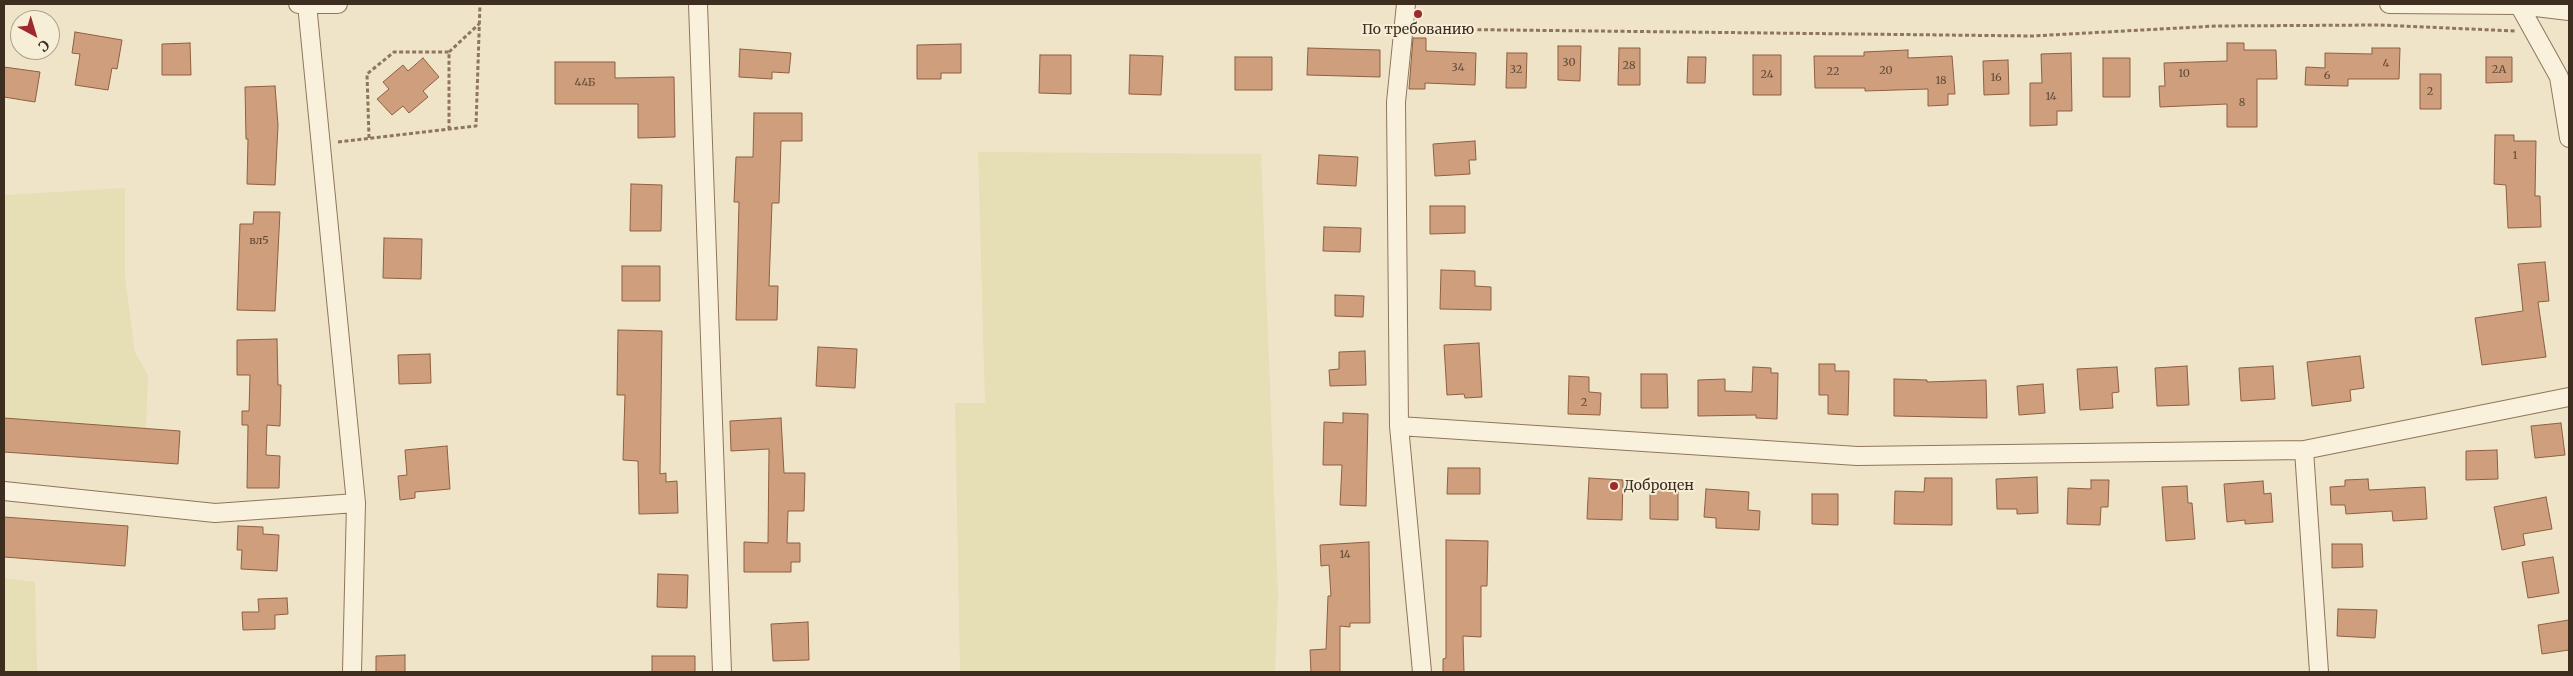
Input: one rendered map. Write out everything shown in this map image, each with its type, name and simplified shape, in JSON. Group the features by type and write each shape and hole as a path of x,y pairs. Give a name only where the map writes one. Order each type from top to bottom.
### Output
{"street":[{"path":"338,4 304,4 321,144 356,503 352,672"},
{"path":"698,4 722,672"},
{"path":"1406,4 1396,102 1399,426 1422,672"},
{"path":"2389,4 2519,5 2569,11"},
{"path":"2519,5 2559,77 2569,138"},
{"path":"1399,426 1857,456 2304,450 2569,397"},
{"path":"2304,450 2319,672"},
{"path":"4,491 215,513 356,503"}],"path":[{"path":"321,144 476,126 480,4"},
{"path":"369,138 366,74 394,52 449,52 479,24"},
{"path":"1404,29 2032,36 2226,26 2379,25 2533,31"},
{"path":"449,52 449,129"}],"shaded area":[{"path":"978,152 1261,154 1278,595 1275,672 960,672 955,403 985,403"},
{"path":"125,188 125,278 135,352 148,375 146,429 4,418 4,195"},
{"path":"4,578 35,582 37,672 4,672"}],"building":[{"path":"75,32 122,40 117,69 112,68 108,90 75,85 80,54 72,53"},
{"path":"1413,38 1426,38 1426,51 1476,53 1475,85 1425,83 1425,89 1409,89"},
{"path":"190,43 191,75 162,75 162,44"},
{"path":"2227,43 2244,43 2244,50 2276,50 2277,79 2257,79 2257,127 2227,127 2227,104 2160,107 2159,86 2165,86 2164,63 2227,61"},
{"path":"961,44 961,73 941,73 941,79 917,79 917,45"},
{"path":"1558,46 1581,46 1580,81 1558,80"},
{"path":"1308,48 1380,50 1380,77 1307,75"},
{"path":"1619,48 1640,48 1640,85 1618,85"},
{"path":"2372,48 2400,48 2399,79 2348,79 2348,86 2305,85 2306,67 2325,68 2325,53 2372,54"},
{"path":"740,49 791,53 789,73 772,72 772,79 739,77"},
{"path":"1908,50 1908,58 1952,56 1955,94 1948,94 1948,105 1928,106 1928,89 1865,91 1865,88 1815,88 1814,56 1864,56 1864,52"},
{"path":"1507,53 1527,53 1526,88 1506,88"},
{"path":"2071,53 2072,111 2057,111 2057,125 2030,126 2030,83 2042,83 2041,54"},
{"path":"1040,55 1071,55 1071,94 1039,93"},
{"path":"1130,55 1163,56 1161,95 1129,94"},
{"path":"1753,55 1781,55 1781,95 1753,95"},
{"path":"1235,57 1272,57 1272,90 1235,90"},
{"path":"1688,57 1706,57 1705,83 1687,83"},
{"path":"2486,57 2512,57 2512,82 2486,83"},
{"path":"423,58 439,77 423,91 428,97 409,113 403,106 392,115 377,99 389,89 383,82 403,65 408,71"},
{"path":"2103,58 2130,58 2130,97 2103,97"},
{"path":"2008,60 2009,94 1984,95 1983,61"},
{"path":"555,62 615,62 615,78 674,77 675,137 638,138 638,104 555,104"},
{"path":"4,67 40,72 35,102 4,97"},
{"path":"2420,74 2441,74 2441,109 2420,109"},
{"path":"275,86 278,125 275,185 247,184 248,139 246,139 245,87"},
{"path":"754,113 802,113 802,141 781,141 779,203 772,203 769,286 778,286 777,320 736,320 739,202 734,202 736,157 753,157"},
{"path":"2495,135 2514,135 2514,141 2536,141 2535,196 2540,196 2541,227 2508,228 2506,185 2494,184"},
{"path":"1475,141 1476,160 1469,160 1470,174 1435,176 1433,144"},
{"path":"1319,155 1358,157 1356,186 1317,184"},
{"path":"631,184 662,185 661,231 630,231"},
{"path":"1430,206 1465,206 1465,233 1430,234"},
{"path":"254,212 280,212 275,311 237,310 240,224 253,224"},
{"path":"1324,227 1361,228 1360,252 1323,251"},
{"path":"384,238 422,239 421,279 383,278"},
{"path":"2545,262 2549,301 2538,302 2546,357 2482,365 2475,318 2523,311 2518,264"},
{"path":"622,266 660,266 660,301 622,301"},
{"path":"1441,270 1475,271 1475,286 1491,287 1491,310 1440,309"},
{"path":"1335,295 1364,296 1363,317 1335,316"},
{"path":"618,330 662,331 660,474 666,473 666,482 677,481 678,513 639,514 638,461 623,460 625,395 617,395"},
{"path":"277,339 278,385 281,385 280,426 267,425 266,455 280,456 279,488 247,488 248,425 242,425 242,411 249,411 250,375 237,375 237,340"},
{"path":"1479,343 1482,397 1465,398 1464,394 1447,395 1444,345"},
{"path":"818,347 857,349 855,388 816,386"},
{"path":"1365,351 1366,385 1330,386 1329,370 1339,369 1339,352"},
{"path":"430,354 431,383 399,384 398,355"},
{"path":"2360,356 2364,388 2350,390 2351,401 2312,406 2307,362"},
{"path":"1819,364 1835,364 1835,371 1849,371 1848,415 1828,414 1828,395 1819,395"},
{"path":"2187,366 2189,405 2157,406 2155,368"},
{"path":"2273,366 2275,399 2241,401 2239,368"},
{"path":"1753,367 1771,368 1771,373 1778,373 1777,419 1756,418 1756,415 1698,416 1698,380 1725,379 1725,391 1752,392"},
{"path":"2117,367 2119,392 2112,393 2113,408 2080,410 2077,369"},
{"path":"1641,374 1667,374 1668,408 1641,408"},
{"path":"1569,376 1589,377 1589,392 1601,393 1600,415 1568,414"},
{"path":"1894,379 1927,380 1927,382 1986,380 1987,418 1894,416"},
{"path":"2043,384 2045,413 2019,415 2017,386"},
{"path":"1343,413 1368,414 1366,506 1340,505 1342,465 1323,465 1324,422 1343,423"},
{"path":"4,418 180,431 178,464 4,452"},
{"path":"781,418 784,473 805,473 804,511 788,511 787,543 800,543 800,562 791,562 791,572 744,572 744,542 768,543 769,449 731,451 730,421"},
{"path":"2561,423 2565,455 2535,458 2531,426"},
{"path":"447,446 450,489 415,492 415,498 400,500 398,476 407,475 405,450"},
{"path":"2497,450 2498,479 2466,480 2466,451"},
{"path":"1448,468 1480,468 1480,494 1447,494"},
{"path":"2037,477 2038,513 2017,514 2017,509 1997,509 1996,479"},
{"path":"1589,478 1623,480 1622,520 1587,519"},
{"path":"1925,478 1952,478 1952,525 1894,524 1895,491 1924,492"},
{"path":"2368,479 2369,490 2425,487 2427,519 2393,521 2392,511 2346,514 2345,505 2331,505 2330,487 2345,486 2345,480"},
{"path":"2091,480 2109,480 2108,507 2101,507 2100,525 2067,524 2068,488 2091,489"},
{"path":"2263,481 2264,494 2271,493 2273,522 2245,524 2245,520 2227,522 2224,484"},
{"path":"2187,486 2188,503 2192,503 2195,539 2166,541 2162,487"},
{"path":"1650,488 1678,488 1678,520 1650,519"},
{"path":"1706,489 1749,492 1748,510 1760,511 1759,530 1716,528 1716,518 1704,517"},
{"path":"1812,494 1838,494 1838,525 1812,524"},
{"path":"2546,497 2552,529 2523,534 2525,545 2502,550 2494,507"},
{"path":"4,517 128,526 125,566 4,557"},
{"path":"238,526 263,527 263,534 279,535 277,571 241,569 242,550 237,550"},
{"path":"1446,540 1488,541 1487,586 1481,586 1481,637 1463,636 1464,672 1443,672 1443,659 1446,658"},
{"path":"1369,542 1370,623 1350,623 1350,627 1340,626 1340,672 1311,672 1310,650 1326,649 1328,596 1331,596 1329,565 1321,566 1320,545"},
{"path":"2332,544 2362,544 2363,567 2332,568"},
{"path":"2553,557 2559,593 2528,598 2522,562"},
{"path":"658,574 688,575 687,608 657,607"},
{"path":"287,598 288,614 275,615 275,629 243,630 242,612 259,612 258,599"},
{"path":"2338,609 2377,610 2375,638 2337,636"},
{"path":"2569,620 2569,650 2542,654 2538,625"},
{"path":"808,622 809,660 773,661 771,624"},
{"path":"405,655 405,672 376,672 376,656"},
{"path":"652,656 695,656 695,672 652,672"}],"place":[{"name":"По требованию","path":"1418,14"},
{"name":"Доброцен","path":"1614,486"}]}
